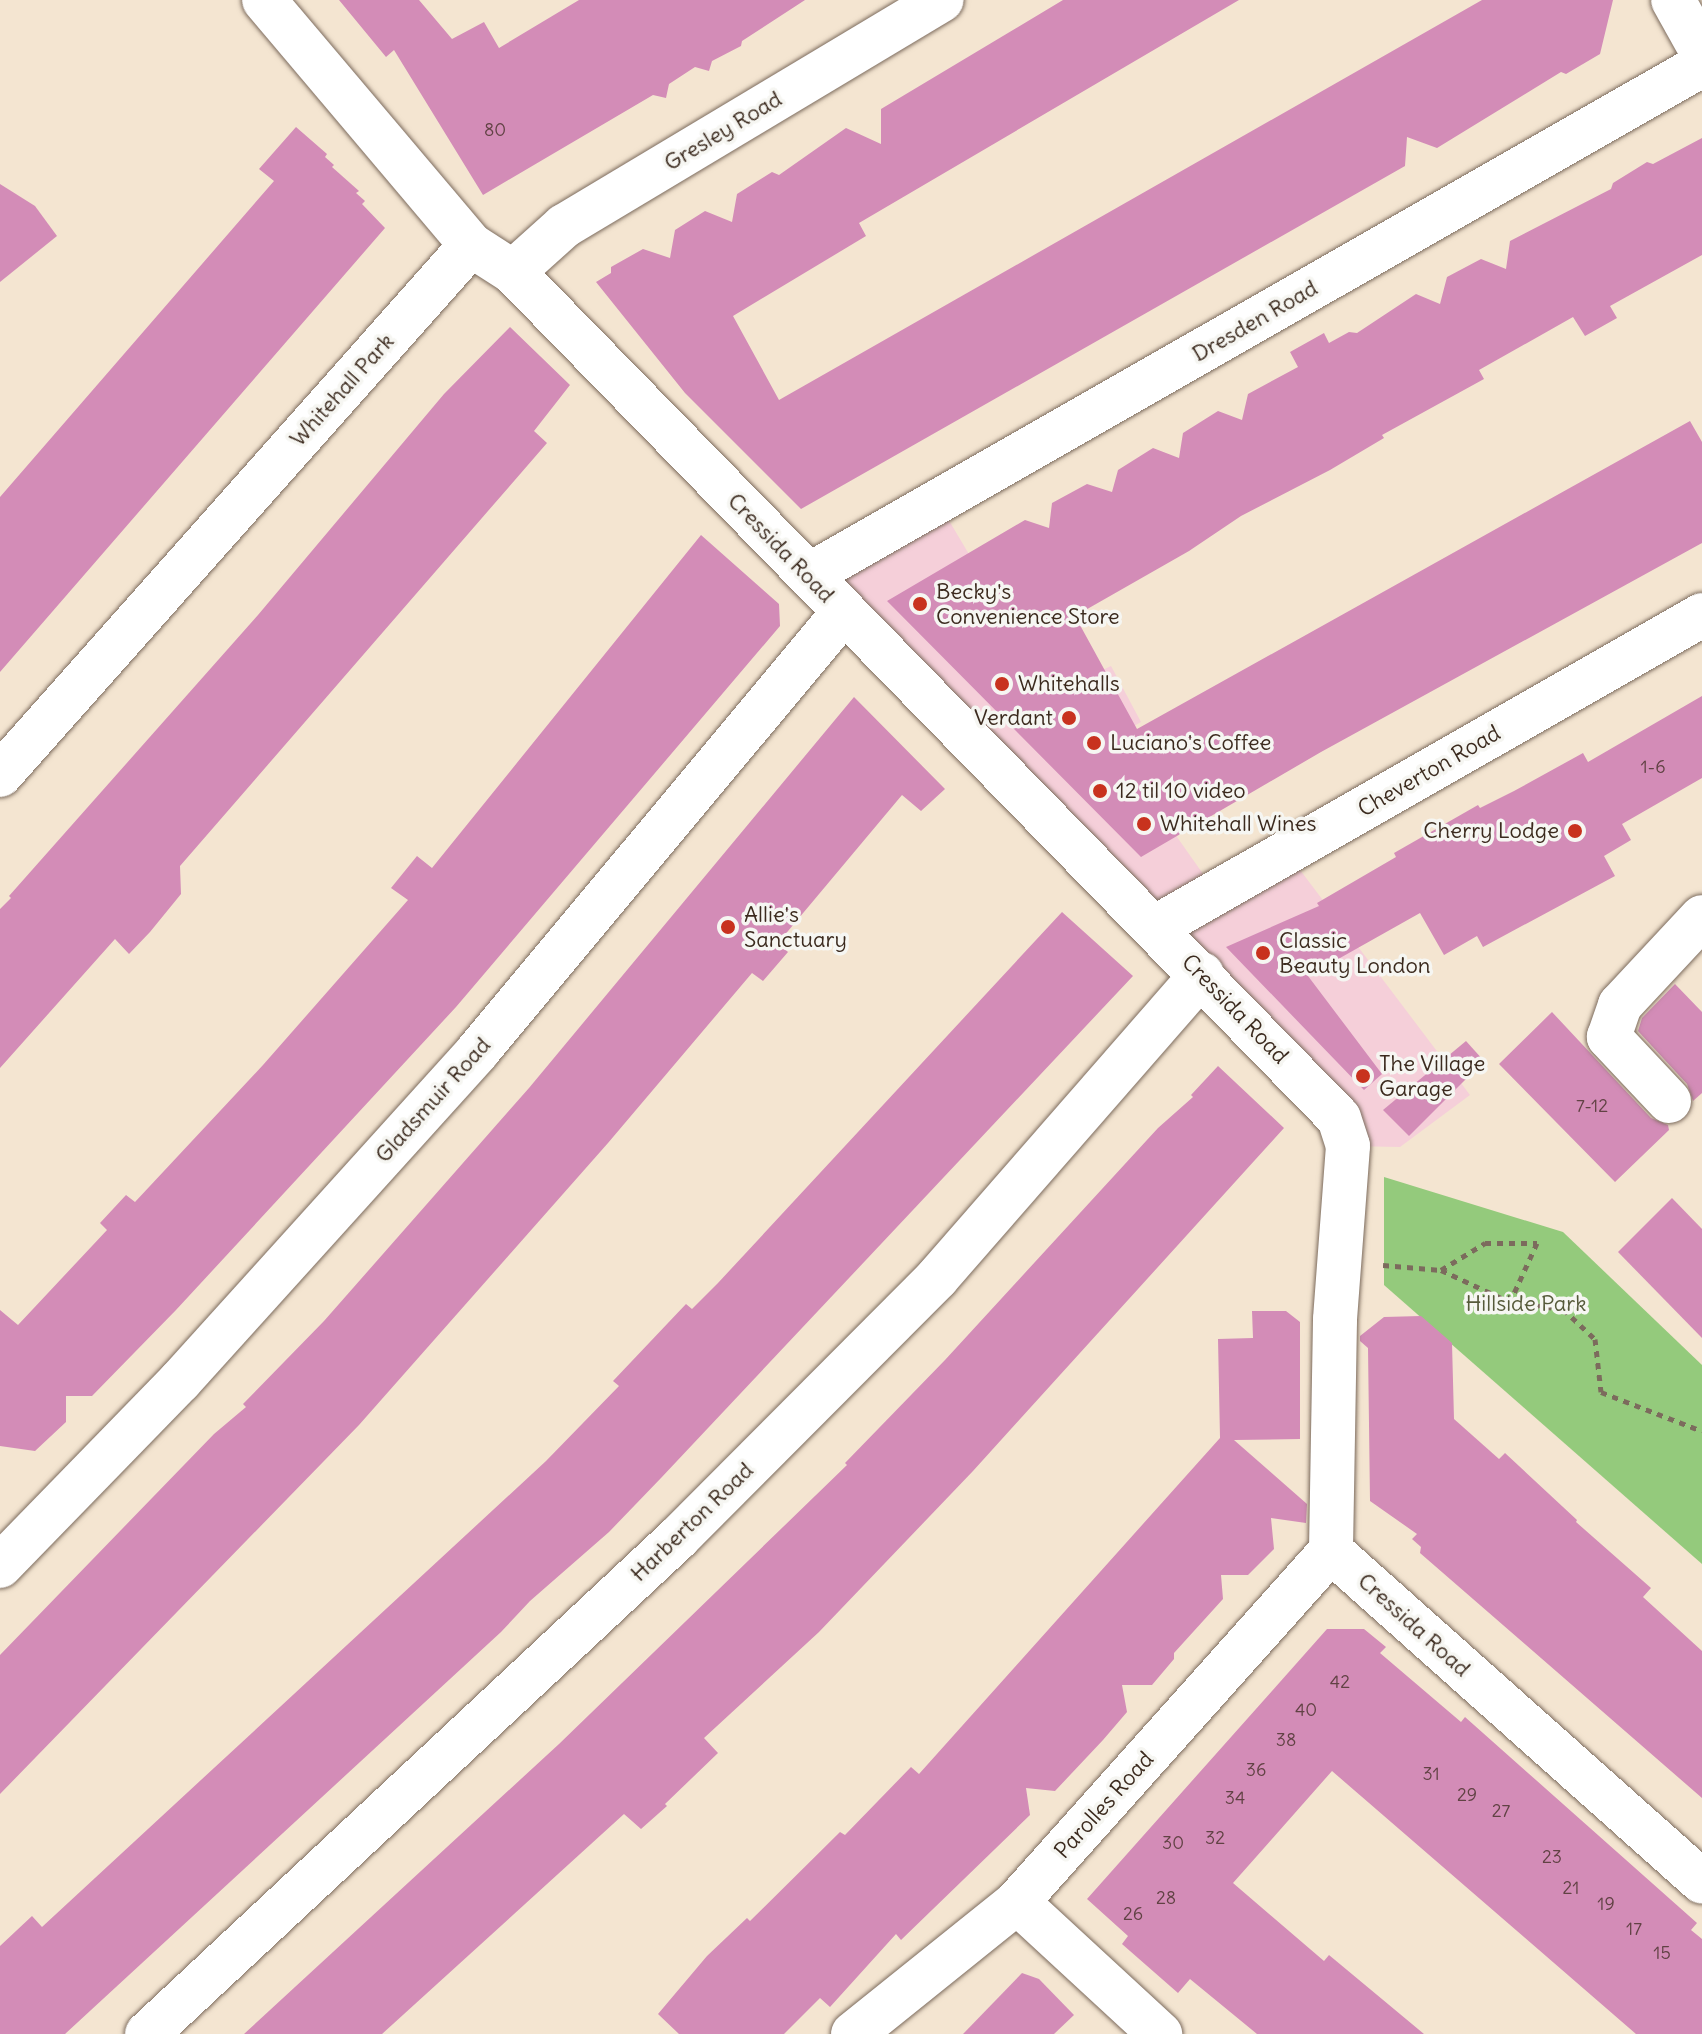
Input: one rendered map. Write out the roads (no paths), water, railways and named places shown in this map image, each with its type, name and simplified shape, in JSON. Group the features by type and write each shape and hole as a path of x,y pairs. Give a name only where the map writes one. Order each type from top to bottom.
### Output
{"street":[{"path":"264,0 471,245"},
{"name":"Gresley Road","path":"513,272 564,226 941,0"},
{"path":"1673,0 1702,52"},
{"name":"Dresden Road","path":"809,575 1702,65"},
{"name":"Cressida Road","path":"471,245 513,272 843,613 1202,974 1339,1118 1348,1146 1335,1320 1331,1551 1702,1881"},
{"name":"Whitehall Park","path":"0,775 471,245"},
{"name":"Gladsmuir Road","path":"0,1566 180,1381 477,1052 843,613"},
{"name":"Cheverton Road","path":"1156,927 1702,615"},
{"path":"1669,1101 1609,1037 1620,1005 1702,917"},
{"name":"Harberton Road","path":"147,2034 678,1538 937,1278 1202,974"},
{"name":"Parolles Road","path":"853,2034 1017,1902 1331,1551"},
{"path":"1017,1902 1160,2034"}],"place":[{"name":"Becky's Convenience Store","path":"920,604"},
{"name":"Whitehalls","path":"1002,684"},
{"name":"Verdant","path":"1069,718"},
{"name":"Luciano's Coffee","path":"1094,743"},
{"name":"12 til 10 video","path":"1100,791"},
{"name":"Whitehall Wines","path":"1144,824"},
{"name":"Cherry Lodge","path":"1575,831"},
{"name":"Allie's Sanctuary","path":"728,927"},
{"name":"Classic Beauty London","path":"1263,953"},
{"name":"The Village Garage","path":"1363,1076"}],"park label":[{"name":"Hillside Park","path":"1526,1304"}]}
